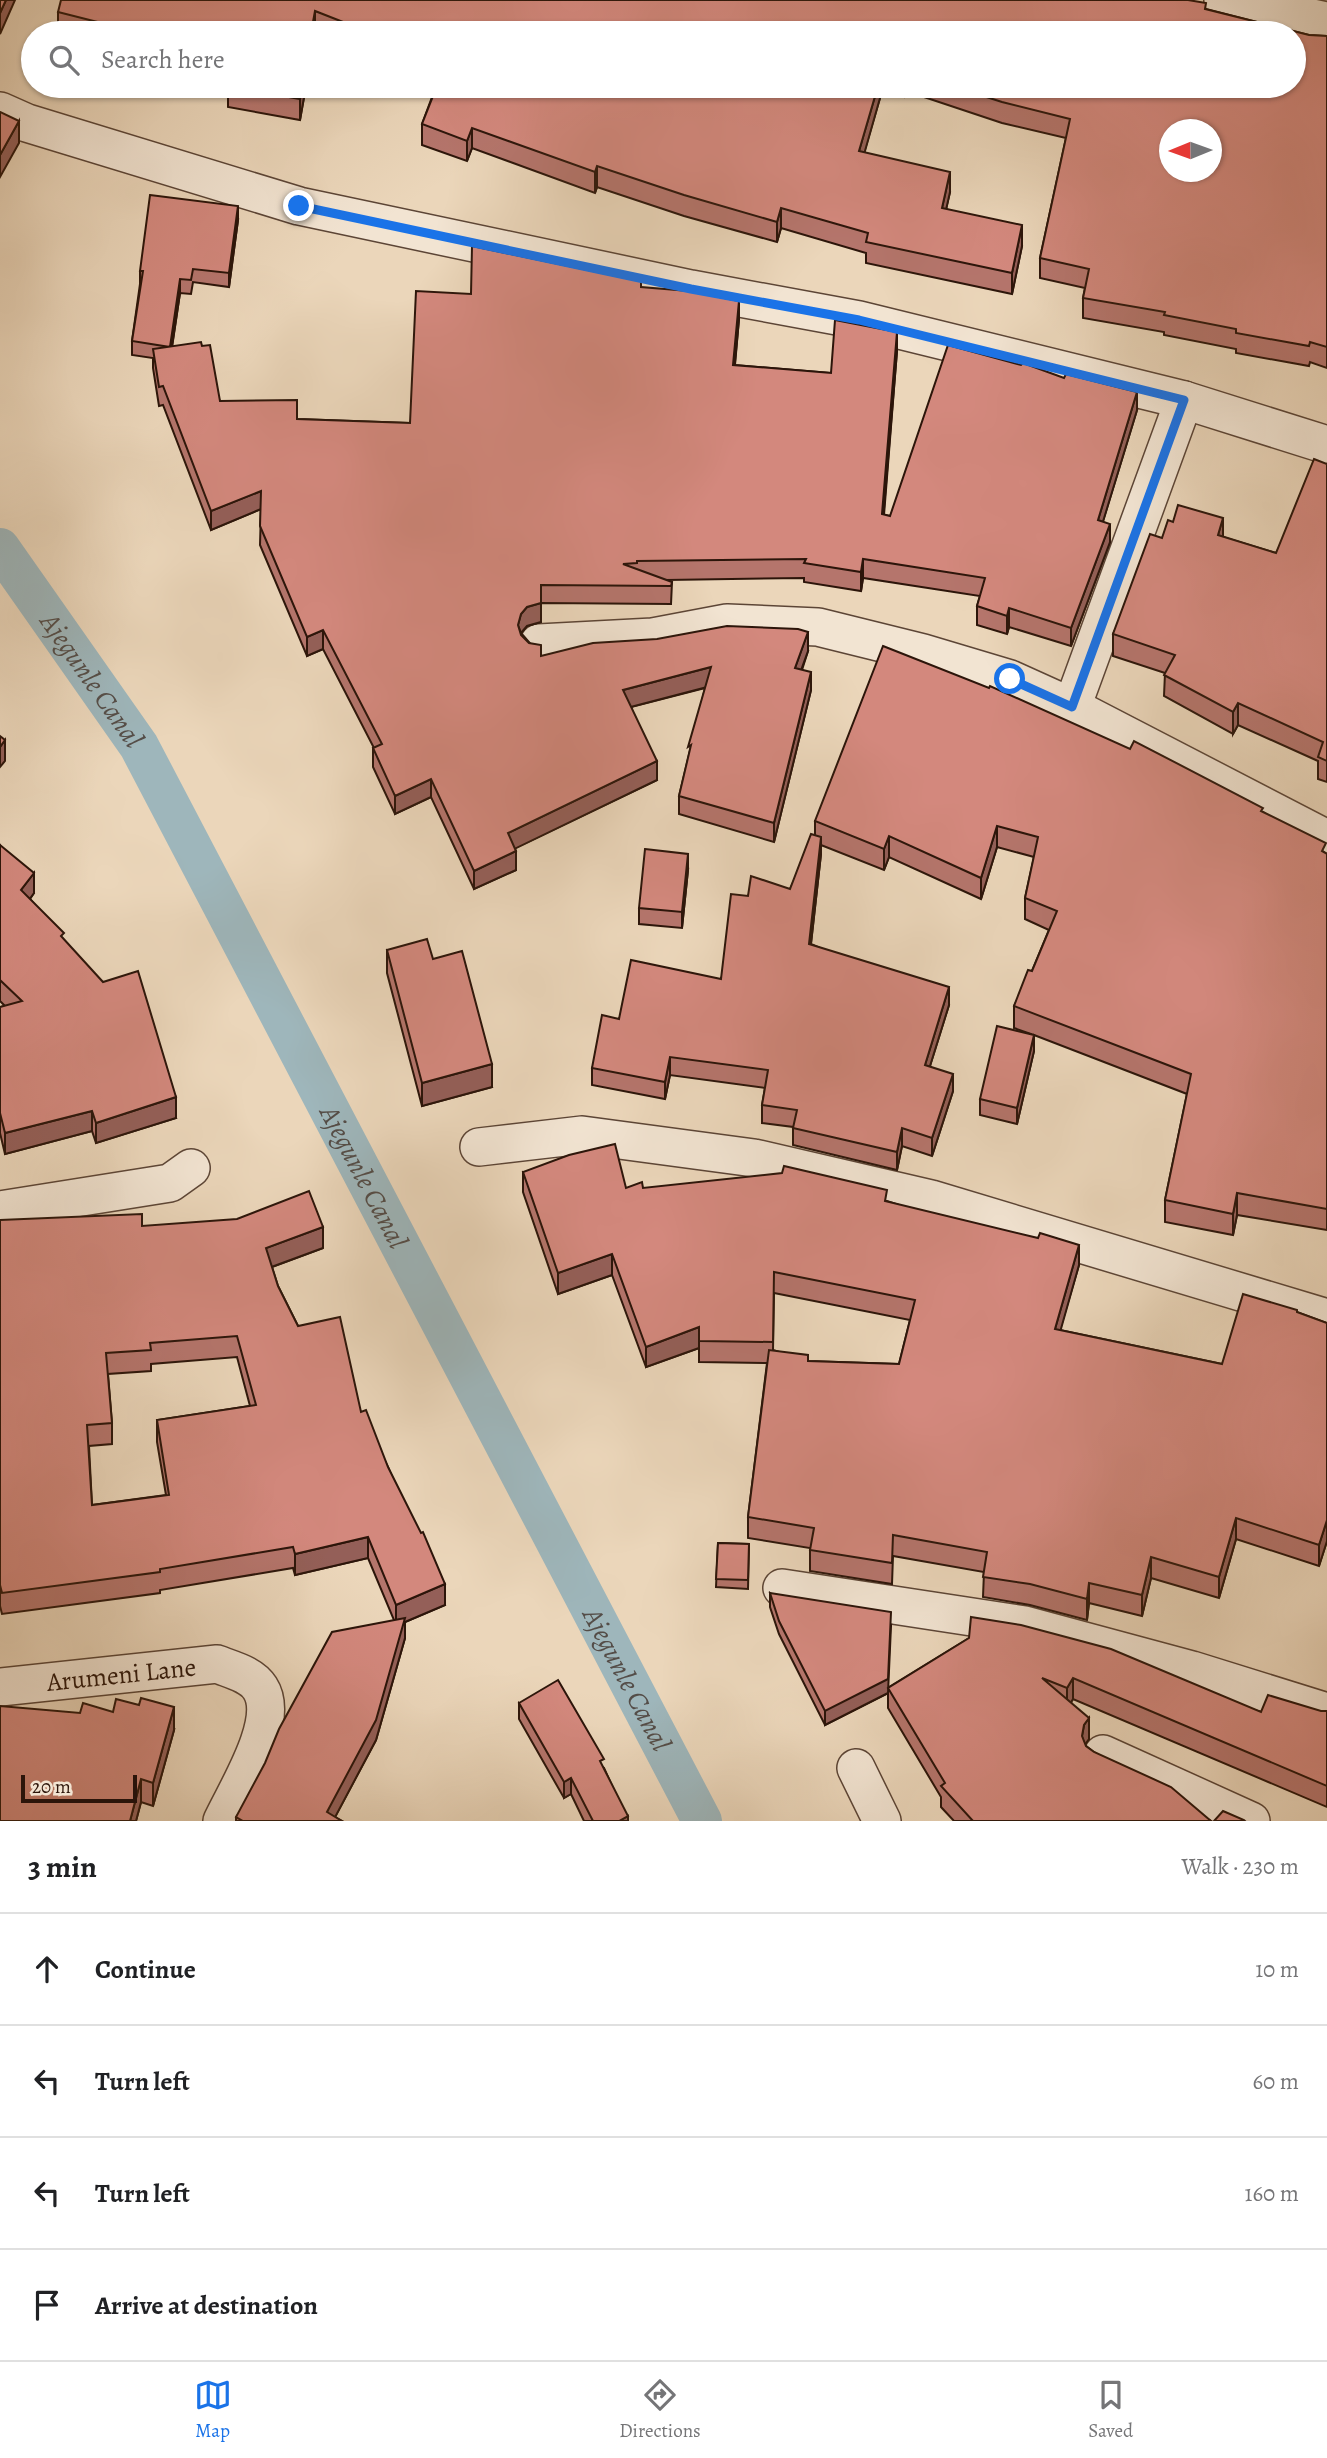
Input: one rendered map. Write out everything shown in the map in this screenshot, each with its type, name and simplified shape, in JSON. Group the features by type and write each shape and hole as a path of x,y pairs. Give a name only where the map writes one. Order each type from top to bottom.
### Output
{"street":[{"path":"1223,0 1327,21"},
{"path":"0,111 53,131 299,206 691,289 859,320 1184,400 1327,445"},
{"path":"1072,707 1184,400"},
{"path":"539,643 653,637 727,623 818,627 923,653 1010,679 1072,707 1327,839"},
{"path":"479,1147 582,1135 754,1158 931,1199 1327,1318"},
{"path":"0,1210 170,1183 191,1168"},
{"path":"782,1588 1025,1625 1192,1670 1327,1712"},
{"name":"Arumeni Lane","path":"0,1688 217,1664 247,1676 260,1686 266,1702 267,1716 262,1735 222,1821"},
{"path":"1103,1754 1251,1821"},
{"path":"856,1768 882,1821"}],"building":[{"path":"0,0 6,0 0,13"},
{"path":"61,0 1188,0 1206,3 1205,9 1253,21 340,21 315,11 313,21 94,21 58,12"},
{"path":"1306,34 1327,36 1327,347 1310,342 1309,346 1236,333 1236,329 1164,315 1165,312 1083,298 1089,269 1040,258 1070,119 990,98 1306,98"},
{"path":"432,98 874,98 859,151 950,172 942,208 1022,225 1012,273 866,242 868,233 781,208 777,222 597,166 595,172 472,128 467,141 422,124"},
{"path":"0,112 19,121 0,155"},
{"path":"150,195 238,206 229,273 193,269 191,280 180,279 170,347 132,341 143,271 140,271"},
{"path":"472,246 641,281 641,287 689,291 739,301 733,365 831,373 835,320 897,332 882,514 890,516 948,345 1021,365 1023,363 1064,378 1066,374 1137,392 1098,520 1110,524 1071,628 1009,608 1007,616 977,606 985,578 863,559 861,572 804,563 806,559 637,561 623,564 672,582 671,586 541,585 541,603 527,607 521,614 518,625 521,635 529,643 541,645 541,656 593,643 657,639 727,626 798,629 808,632 795,668 811,672 774,823 679,796 691,745 688,747 711,667 623,690 657,761 508,833 516,851 474,871 431,779 395,796 373,748 382,744 323,630 307,637 260,526 261,491 211,511 163,386 159,387 153,349 201,342 202,346 210,345 220,401 297,400 297,419 410,423 416,291 471,294"},
{"path":"1314,459 1327,464 1327,761 1318,757 1323,742 1238,703 1233,712 1164,675 1175,655 1113,634 1150,534 1162,538 1168,520 1173,522 1178,505 1223,518 1218,535 1276,553"},
{"path":"883,646 989,688 990,686 1130,749 1134,741 1263,808 1261,811 1326,843 1322,851 1327,854 1327,1209 1237,1193 1233,1214 1165,1200 1191,1074 1014,1006 1057,911 1025,898 1038,837 997,826 981,878 889,836 884,849 815,821"},
{"path":"811,834 821,837 809,944 949,987 925,1065 953,1074 932,1138 902,1128 897,1152 793,1128 797,1110 762,1105 768,1070 670,1057 665,1082 592,1068 602,1015 619,1019 631,960 721,979 731,894 748,896 751,876 790,889"},
{"path":"0,845 34,873 21,890 64,933 61,936 103,982 138,971 176,1097 96,1123 92,1111 5,1133 0,1113 0,1007 22,1001 0,980"},
{"path":"645,849 688,854 682,912 639,908"},
{"path":"427,939 433,959 462,951 492,1064 422,1083 387,950"},
{"path":"997,1026 1034,1035 1017,1108 980,1099"},
{"path":"615,1144 626,1188 642,1182 643,1188 782,1173 784,1166 887,1190 885,1201 1038,1238 1040,1233 1079,1245 1055,1329 1222,1364 1243,1294 1297,1310 1327,1323 1327,1520 1319,1545 1236,1518 1219,1577 1151,1557 1142,1595 1089,1583 1087,1599 1030,1584 983,1577 987,1552 893,1535 892,1563 810,1550 814,1528 748,1517 769,1350 808,1355 808,1361 899,1364 915,1300 774,1272 773,1342 699,1341 699,1327 646,1347 612,1254 558,1273 523,1172 569,1155"},
{"path":"309,1191 323,1227 266,1248 278,1286 298,1326 340,1317 361,1412 366,1410 388,1467 421,1533 423,1532 445,1584 396,1605 368,1537 295,1554 293,1547 160,1569 160,1572 2,1593 0,1220 142,1214 142,1226 237,1219","holes":["237,1336 256,1405 157,1420 169,1495 92,1505 87,1425 112,1423 106,1353 151,1350 150,1343"]},
{"path":"718,1543 749,1544 748,1580 716,1579"},
{"path":"770,1593 891,1612 888,1679 825,1711 779,1621"},
{"path":"971,1617 1021,1625 1111,1649 1261,1712 1268,1695 1327,1711 1327,1786 1073,1678 1067,1688 1042,1678 1089,1718 1084,1725 1082,1736 1086,1746 1171,1787 1211,1821 973,1821 941,1786 945,1783 888,1688 969,1638"},
{"path":"405,1618 376,1720 327,1812 342,1821 243,1821 236,1817 265,1763 279,1729 332,1632"},
{"path":"558,1680 604,1759 600,1761 628,1816 619,1821 593,1821 571,1778 564,1782 519,1703"},
{"path":"141,1698 174,1707 153,1783 141,1779 130,1821 0,1821 0,1706 80,1713 83,1703 113,1712 116,1699 139,1705"},
{"path":"1223,1811 1244,1820 1245,1821 1214,1821"}],"waterway":[{"name":"Ajegunle Canal","path":"0,548 139,746 702,1821"}],"route":[{"path":"299,206 691,289 859,320 1184,400 1072,707 1010,679"}]}
